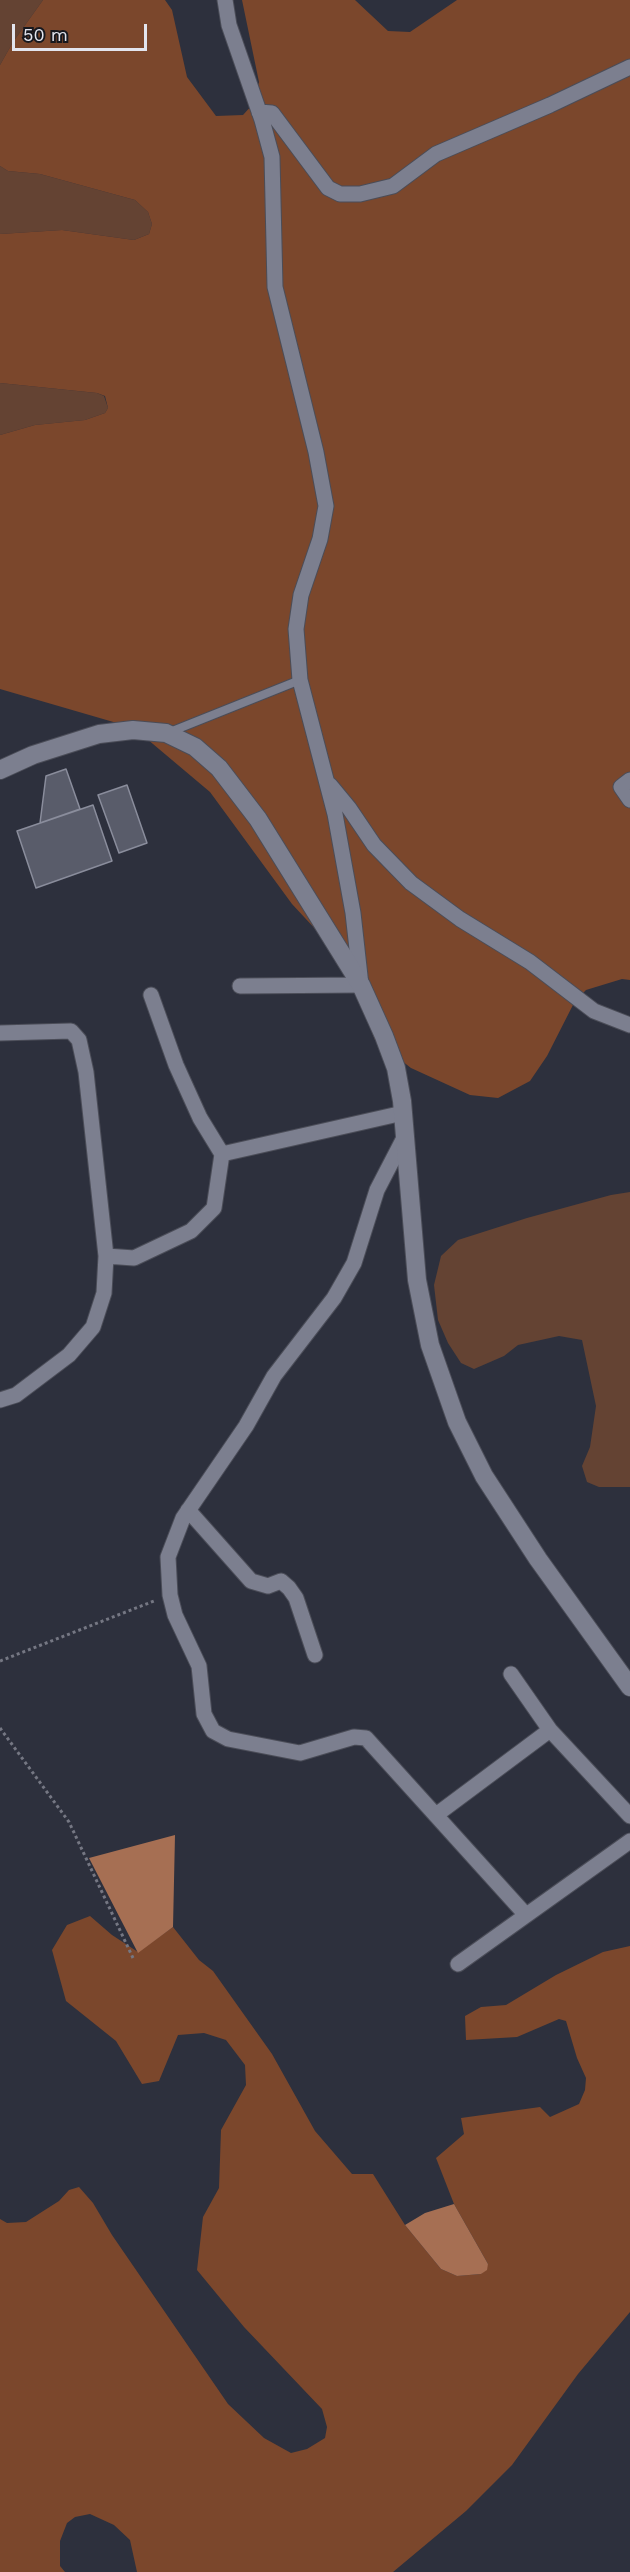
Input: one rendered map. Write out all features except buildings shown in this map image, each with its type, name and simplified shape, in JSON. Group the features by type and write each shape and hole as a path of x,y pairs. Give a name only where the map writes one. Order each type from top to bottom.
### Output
{"street":[{"path":"225,0 229,25 272,157 276,287 316,452 326,506 320,539 301,595 296,629 300,680 327,781 352,914 361,985"},
{"path":"259,112 272,113 328,188 340,194 360,194 393,186 436,153 550,105 630,67"},
{"path":"0,770 33,755 99,734 133,730 166,733 195,747 219,768 258,819 361,985 396,1068 403,1113 417,1280 430,1345 457,1422 484,1476 538,1559 630,1687"},
{"path":"630,780 621,786 630,800"},
{"path":"327,781 374,845 411,883 460,918 530,962 594,1011 630,1025"},
{"path":"240,986 361,985"},
{"path":"106,1256 134,1258 191,1231 214,1208 222,1154 201,1118 176,1065 151,994"},
{"path":"0,1033 71,1031 79,1040 86,1072 106,1256 104,1293 93,1327 69,1355 41,1378 16,1395 0,1400"},
{"path":"222,1154 403,1113"},
{"path":"405,1136 377,1190 354,1263 334,1298 274,1376 246,1426 188,1510 168,1557 170,1595 175,1615 199,1666 204,1714 213,1731 228,1739 300,1754 354,1737 366,1738 525,1914"},
{"path":"188,1510 251,1581 268,1586 281,1581 289,1588 296,1598 315,1654"},
{"path":"511,1674 550,1730 630,1816"},
{"path":"436,1815 550,1730"},
{"path":"458,1964 630,1841"}],"lane":[{"path":"166,733 300,680"}],"path":[{"path":"0,1660 170,1595"},
{"path":"0,1728 69,1822 133,1958"}],"shaded area":[{"path":"0,0 43,0 13,42 0,65"},
{"path":"43,0 165,0 172,10 187,77 216,116 243,115 253,104 259,82 242,0 355,0 388,31 410,32 457,0 630,0 630,980 622,979 586,990 575,1001 547,1056 530,1081 498,1098 470,1095 411,1068 375,1040 343,959 292,904 210,792 134,728 0,689 0,435 35,425 85,420 105,413 108,408 105,396 97,393 0,383 0,234 62,230 134,240 149,234 152,224 148,212 135,200 40,174 8,171 0,166 0,65 13,42"},
{"path":"0,166 8,171 40,174 135,200 148,212 152,224 149,234 134,240 62,230 0,234"},
{"path":"0,383 97,393 104,396 108,408 105,413 85,420 35,425 0,435"},
{"path":"630,1192 630,1487 599,1487 587,1482 582,1466 590,1447 596,1406 582,1340 559,1336 518,1345 504,1356 474,1369 461,1363 448,1343 438,1320 434,1285 441,1256 458,1240 527,1218"},
{"path":"175,1835 173,1927 138,1953 89,1858"},
{"path":"90,1916 112,1935 138,1952 173,1927 199,1960 213,1971 272,2054 315,2131 352,2174 373,2174 405,2225 441,2269 457,2276 481,2274 488,2264 454,2204 436,2158 464,2134 461,2118 540,2107 550,2117 579,2104 585,2090 586,2078 577,2058 566,2021 559,2019 517,2037 466,2040 465,2016 481,2007 506,2005 556,1975 603,1952 630,1946 630,2312 578,2374 512,2465 466,2511 393,2572 137,2572 130,2540 114,2525 90,2514 75,2517 67,2523 60,2541 60,2566 65,2572 0,2572 0,2219 7,2223 26,2222 59,2201 69,2190 79,2187 93,2203 112,2235 228,2404 264,2438 291,2453 307,2449 325,2438 327,2427 322,2409 244,2327 197,2270 203,2217 219,2188 221,2130 246,2085 245,2065 226,2040 204,2033 178,2035 159,2081 142,2084 116,2041 66,2001 52,1950 67,1925"},
{"path":"454,2204 488,2264 487,2270 481,2274 457,2276 441,2269 405,2225 425,2213"}]}
